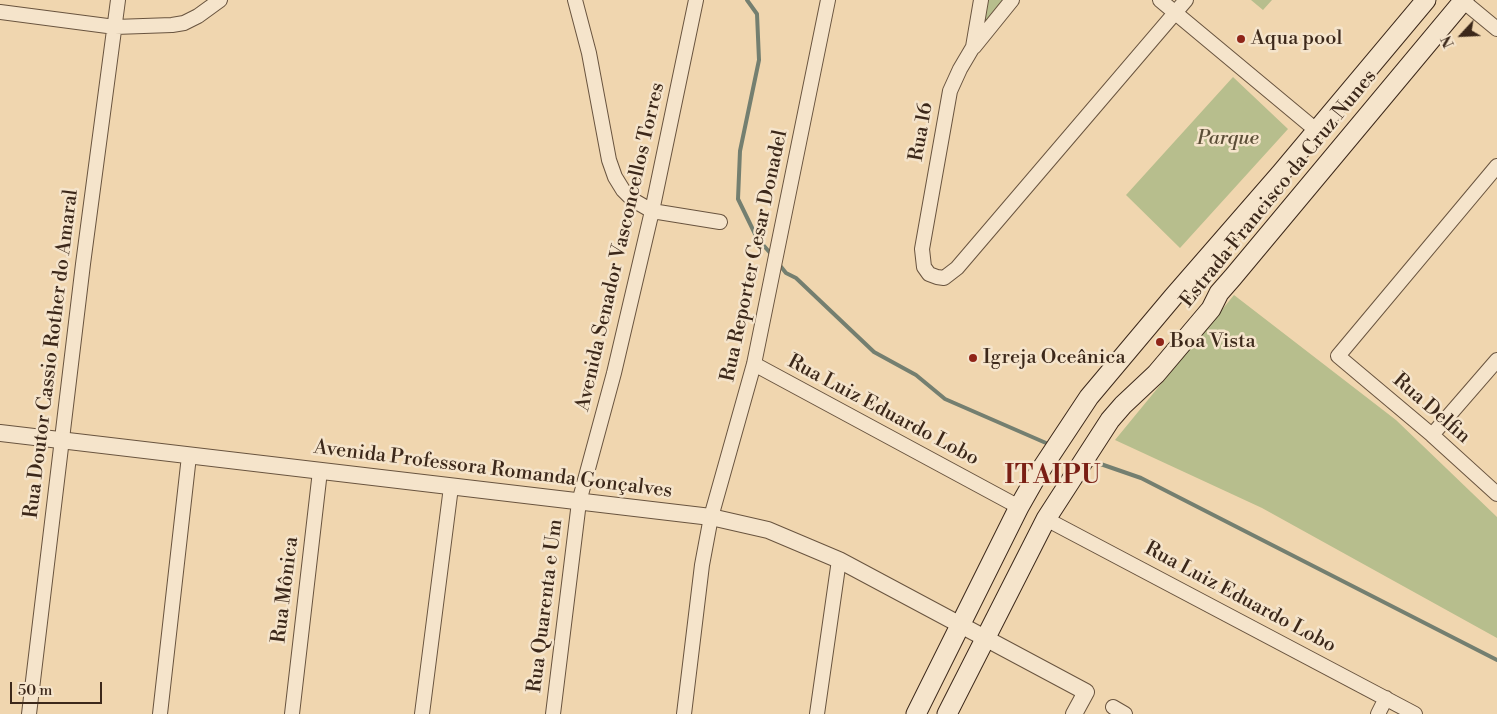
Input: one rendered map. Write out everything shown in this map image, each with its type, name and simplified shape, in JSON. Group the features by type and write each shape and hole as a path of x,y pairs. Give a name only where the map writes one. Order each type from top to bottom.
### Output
{"main road":[{"name":"Estrada Francisco da Cruz Nunes","path":"916,714 1019,507 1036,477 1089,397 1426,0"},
{"name":"Estrada Francisco da Cruz Nunes","path":"947,714 1046,519 1110,420 1156,374 1211,309 1224,288 1463,0"}],"street":[{"name":"Rua Doutor Cassio Rother do Amaral","path":"29,714 95,167 118,0"},
{"path":"0,12 115,27 172,25 184,23 198,16 220,0"},
{"path":"576,0 589,54 609,160 615,177 633,200 652,211 720,222"},
{"name":"Avenida Senador Vasconcellos Torres","path":"579,502 614,373 652,211 696,0"},
{"name":"Rua Reporter Cesar Donadel","path":"684,714 702,565 711,517 754,364 828,0"},
{"name":"Rua 16","path":"981,0 974,47 960,69 950,91 922,249 924,267 929,274 937,277 944,278 957,268 1175,13"},
{"path":"974,47 1012,0"},
{"path":"1160,0 1316,130"},
{"path":"1175,13 1186,0"},
{"path":"1463,0 1497,28"},
{"name":"Rua Delfin","path":"1497,166 1338,356 1432,435 1497,494"},
{"path":"1432,435 1497,360"},
{"name":"Rua Luiz Eduardo Lobo","path":"754,364 1019,507"},
{"name":"Avenida Professora Romanda Gonçalves","path":"0,434 711,517 768,530 839,560 985,637"},
{"path":"160,714 189,456"},
{"name":"Rua Mônica","path":"292,714 320,471"},
{"path":"422,714 451,487"},
{"name":"Rua Quarenta e Um","path":"553,714 579,502"},
{"name":"Rua Luiz Eduardo Lobo","path":"1046,519 1415,714"},
{"path":"817,714 839,560"},
{"path":"985,637 1086,692 1074,714"},
{"path":"1378,714 1386,698"}],"green space":[{"path":"984,0 1007,0 979,30"},
{"path":"1251,0 1272,0 1263,10"},
{"name":"Parque","path":"1233,77 1288,129 1180,248 1126,195"},
{"path":"1234,295 1396,420 1497,517 1497,638 1262,508 1115,440"}],"waterway":[{"path":"747,0 757,14 759,60 740,151 738,199 757,238 772,255"},
{"path":"778,263 786,273 796,278 874,352 916,375 945,399 1046,443"},
{"path":"1092,461 1141,478 1497,660"}],"place":[{"name":"Aqua pool","path":"1241,39"},
{"name":"Boa Vista","path":"1160,342"},
{"name":"Igreja Oceânica","path":"973,358"}],"district":[{"name":"ITAIPU","path":"1053,477"}]}
